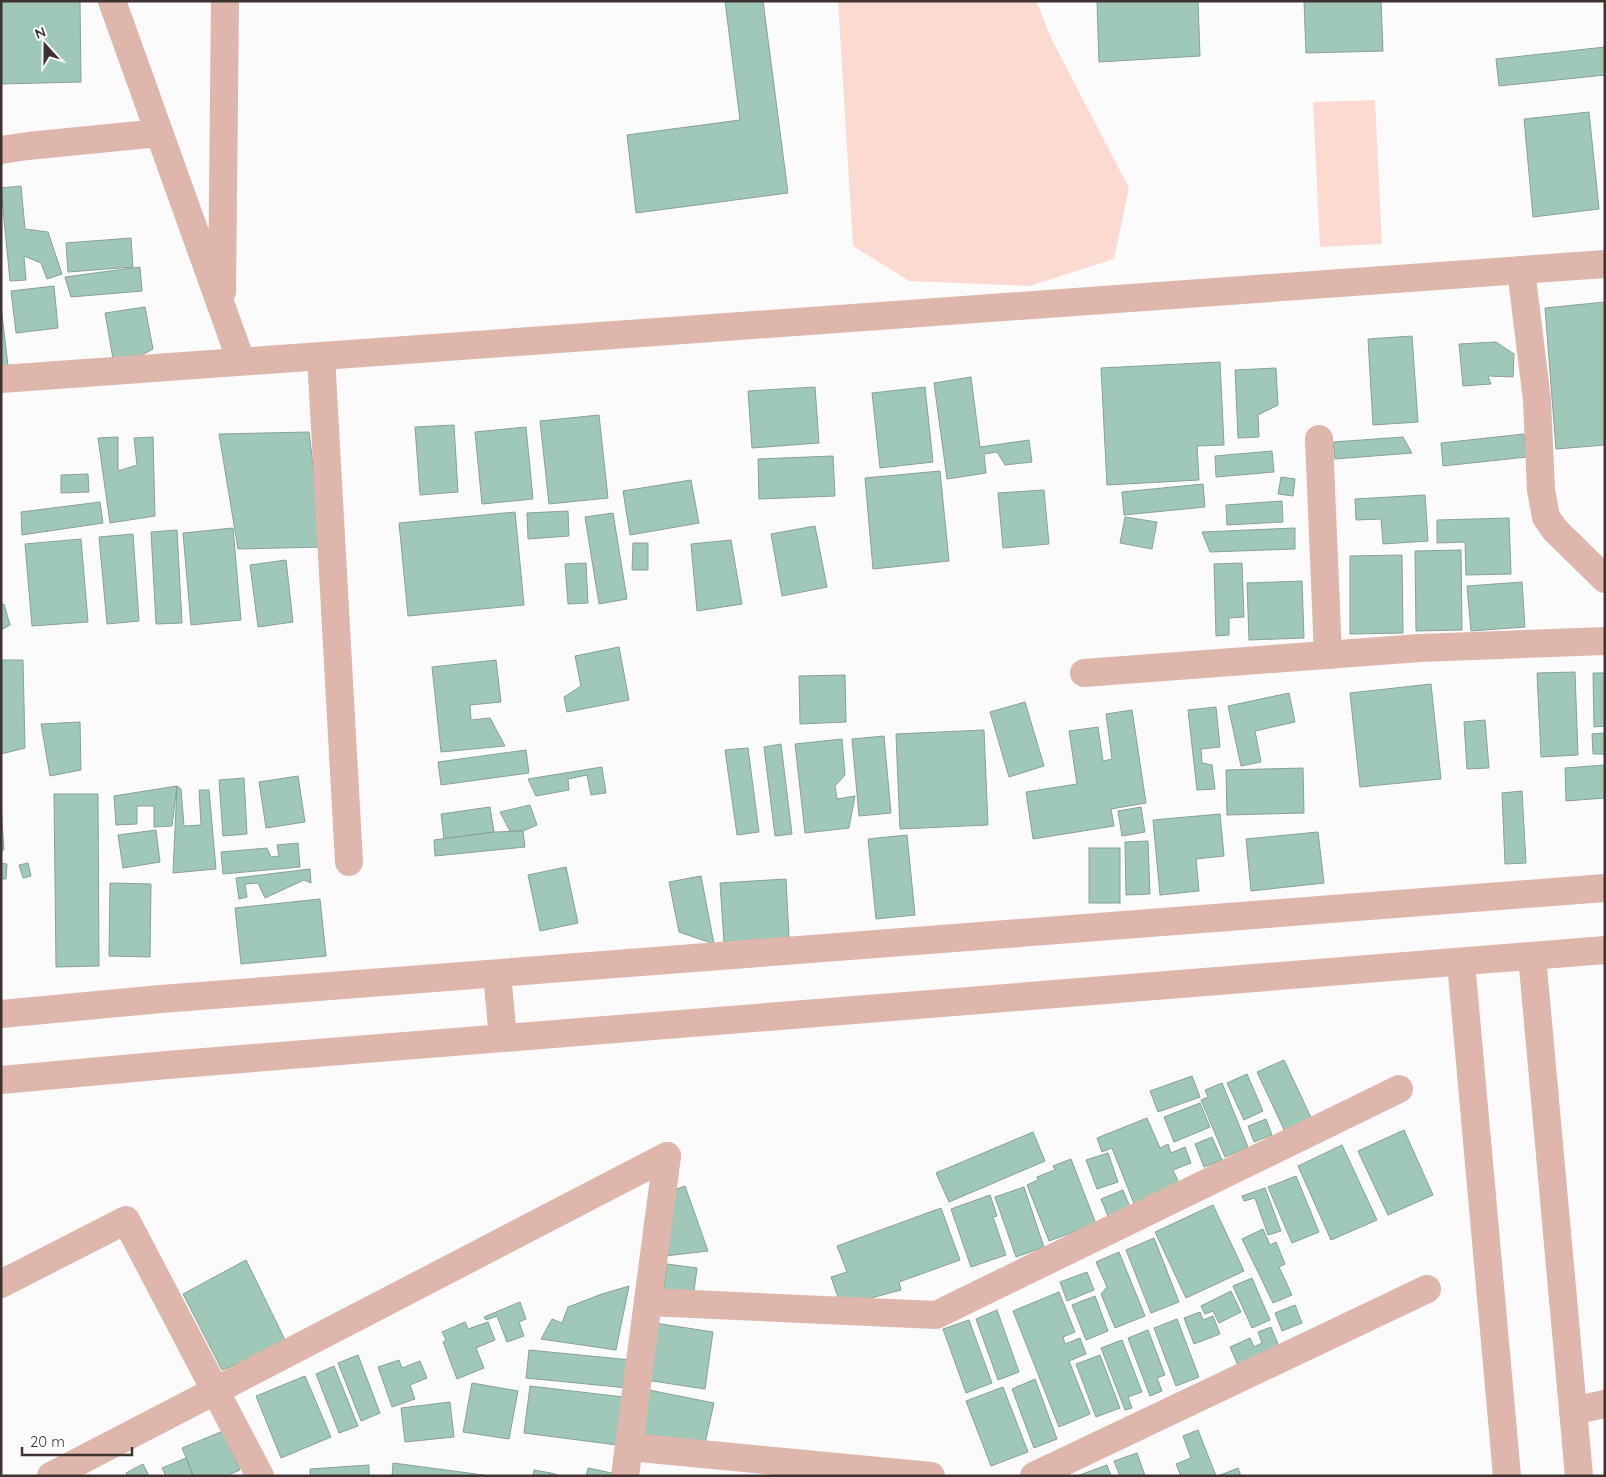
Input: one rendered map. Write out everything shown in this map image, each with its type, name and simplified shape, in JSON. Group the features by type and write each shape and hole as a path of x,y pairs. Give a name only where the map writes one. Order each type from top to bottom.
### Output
{"street":[{"path":"112,1 241,361"},
{"path":"222,310 225,1"},
{"path":"1,150 159,133"},
{"path":"1,378 1605,264"},
{"path":"1521,270 1537,400 1541,490 1546,518 1555,530 1605,579"},
{"path":"321,356 349,862"},
{"path":"1319,439 1328,655"},
{"path":"1084,672 1420,648 1605,642"},
{"path":"1,1014 161,999 1605,888"},
{"path":"1,1080 167,1065 1605,950"},
{"path":"1532,956 1579,1476"},
{"path":"1461,962 1507,1476"},
{"path":"497,974 503,1038"},
{"path":"648,1302 936,1315 1399,1089"},
{"path":"51,1476 667,1156 625,1476"},
{"path":"1,1284 126,1220 260,1476"},
{"path":"1034,1476 1426,1289"},
{"path":"1573,1411 1605,1404"},
{"path":"629,1447 931,1476"}],"shaded area":[{"path":"838,1 1036,1 1051,38 1129,188 1114,259 1030,286 909,281 853,246"},
{"path":"1375,100 1382,244 1320,247 1313,102"}],"building":[{"path":"1,1 80,1 81,82 1,84"},
{"path":"725,1 763,1 788,193 636,213 627,135 740,120"},
{"path":"1097,1 1198,1 1200,56 1099,62"},
{"path":"1304,1 1381,1 1383,51 1306,53"},
{"path":"1605,47 1605,75 1499,86 1496,59"},
{"path":"1589,112 1599,209 1533,217 1524,119"},
{"path":"21,186 25,229 48,232 62,274 47,279 41,263 24,256 26,280 10,281 1,188"},
{"path":"131,238 133,267 68,272 66,243"},
{"path":"140,267 142,291 71,297 65,277"},
{"path":"54,286 58,328 16,333 11,291"},
{"path":"1605,302 1605,445 1556,449 1545,308"},
{"path":"1,306 8,366 1,367"},
{"path":"145,307 153,349 115,370 105,313"},
{"path":"1412,336 1418,422 1373,425 1368,339"},
{"path":"1496,342 1514,354 1513,377 1488,376 1491,384 1463,386 1459,344"},
{"path":"1220,362 1224,445 1197,446 1199,480 1107,485 1101,368"},
{"path":"1276,368 1278,405 1258,415 1259,437 1238,438 1235,370"},
{"path":"971,377 980,447 1029,440 1032,462 1005,465 997,452 984,454 986,473 947,479 934,383"},
{"path":"815,387 819,443 752,448 748,391"},
{"path":"925,387 933,462 880,468 872,393"},
{"path":"599,415 608,498 549,504 540,421"},
{"path":"454,425 458,492 420,495 415,427"},
{"path":"526,427 533,499 482,504 475,432"},
{"path":"309,432 323,547 238,549 219,434"},
{"path":"1524,434 1527,457 1443,466 1441,443"},
{"path":"118,437 118,471 137,465 134,438 153,437 155,516 110,523 98,438"},
{"path":"1403,437 1412,453 1335,459 1333,442"},
{"path":"1272,451 1274,472 1216,477 1215,456"},
{"path":"833,456 835,496 759,499 758,459"},
{"path":"940,471 949,561 873,569 865,478"},
{"path":"88,474 89,492 61,493 61,475"},
{"path":"1281,477 1295,479 1293,496 1278,494"},
{"path":"691,480 699,523 630,535 623,491"},
{"path":"1203,484 1205,507 1124,515 1122,492"},
{"path":"1044,490 1049,544 1003,548 998,493"},
{"path":"1425,495 1428,541 1383,544 1381,519 1356,520 1355,499"},
{"path":"1282,501 1283,522 1227,525 1226,505"},
{"path":"100,502 103,523 22,535 21,512"},
{"path":"568,511 569,536 528,539 527,513"},
{"path":"515,512 524,605 408,616 399,523"},
{"path":"613,513 627,599 599,604 585,517"},
{"path":"1125,517 1157,522 1152,549 1120,543"},
{"path":"1509,518 1511,574 1466,575 1465,542 1437,543 1437,520"},
{"path":"815,526 827,587 782,596 771,534"},
{"path":"233,528 241,620 191,625 183,533"},
{"path":"1295,528 1295,549 1210,552 1202,532"},
{"path":"177,530 182,623 156,624 151,532"},
{"path":"133,534 139,621 107,624 99,537"},
{"path":"81,539 88,622 32,626 25,544"},
{"path":"731,540 742,604 697,611 691,544"},
{"path":"633,543 648,543 648,570 632,570"},
{"path":"1461,550 1462,630 1416,631 1415,551"},
{"path":"1402,555 1403,633 1350,634 1350,556"},
{"path":"286,560 293,622 258,627 250,565"},
{"path":"586,563 588,603 568,604 565,564"},
{"path":"1242,563 1244,617 1229,618 1229,635 1216,636 1214,564"},
{"path":"1302,581 1304,638 1249,640 1247,583"},
{"path":"1522,582 1525,627 1471,631 1467,586"},
{"path":"4,604 10,625 1,630 1,605"},
{"path":"619,647 629,700 567,712 564,697 581,686 575,656"},
{"path":"1,660 23,660 25,748 1,754"},
{"path":"496,660 501,702 470,705 471,720 490,718 505,746 441,752 432,667"},
{"path":"1575,672 1578,755 1541,757 1537,673"},
{"path":"1593,673 1605,673 1605,726 1594,727"},
{"path":"845,675 846,722 800,724 799,676"},
{"path":"1431,684 1441,779 1360,787 1350,693"},
{"path":"1289,693 1295,722 1255,731 1261,762 1241,766 1228,706"},
{"path":"1025,702 1044,766 1009,777 990,712"},
{"path":"1216,707 1220,747 1201,749 1202,763 1212,765 1215,789 1197,790 1188,710"},
{"path":"1132,710 1146,803 1111,809 1114,826 1033,839 1026,792 1077,784 1069,731 1098,727 1103,761 1112,759 1106,714"},
{"path":"1485,720 1489,768 1467,769 1464,722"},
{"path":"80,722 81,770 50,776 41,724"},
{"path":"984,730 988,825 900,829 896,734"},
{"path":"1605,733 1605,754 1593,754 1592,734"},
{"path":"884,736 891,813 859,816 852,739"},
{"path":"842,739 845,775 835,786 837,799 855,796 849,828 805,833 795,744"},
{"path":"781,744 792,834 775,836 764,747"},
{"path":"748,748 759,832 737,835 725,750"},
{"path":"526,750 529,773 441,785 438,762"},
{"path":"1605,765 1605,798 1566,801 1565,768"},
{"path":"602,767 606,793 591,795 587,775 568,779 569,790 536,796 528,779"},
{"path":"1303,768 1304,813 1227,815 1226,770"},
{"path":"298,776 305,822 266,828 259,782"},
{"path":"244,778 247,834 223,836 219,780"},
{"path":"177,786 172,826 154,827 154,806 137,806 137,824 116,825 114,796"},
{"path":"177,786 181,789 184,826 201,825 199,790 209,790 216,869 173,873"},
{"path":"1522,791 1526,863 1505,864 1502,793"},
{"path":"54,794 98,794 99,966 56,967"},
{"path":"530,805 537,825 523,831 510,831 500,812"},
{"path":"1,806 4,850 1,850"},
{"path":"490,807 494,832 444,839 441,814"},
{"path":"1141,807 1145,832 1122,836 1118,811"},
{"path":"1220,814 1224,856 1196,859 1199,891 1160,895 1153,820"},
{"path":"156,830 160,862 123,868 118,835"},
{"path":"523,831 525,847 435,856 434,840 494,832"},
{"path":"1318,832 1324,883 1251,891 1246,839"},
{"path":"907,835 915,915 876,919 868,839"},
{"path":"1148,841 1150,894 1126,895 1125,842"},
{"path":"298,843 300,867 223,874 221,852 267,848 271,857 279,856 277,845"},
{"path":"1089,848 1120,848 1120,903 1089,903"},
{"path":"1,863 7,864 6,879 1,879"},
{"path":"28,863 31,876 23,878 19,865"},
{"path":"566,867 578,923 540,931 528,875"},
{"path":"310,869 311,883 304,880 265,898 258,883 245,884 247,897 239,899 236,878"},
{"path":"701,876 714,944 679,932 669,882"},
{"path":"786,879 789,938 724,942 720,883"},
{"path":"110,883 151,884 150,957 109,956"},
{"path":"320,899 326,956 241,964 235,908"},
{"path":"1284,1060 1314,1124 1287,1136 1257,1072"},
{"path":"1247,1074 1263,1111 1244,1120 1227,1083"},
{"path":"1192,1076 1200,1097 1158,1112 1150,1091"},
{"path":"1222,1083 1248,1147 1225,1157 1201,1100 1208,1097 1205,1090"},
{"path":"1200,1103 1210,1127 1174,1142 1164,1117"},
{"path":"1147,1118 1160,1148 1168,1144 1171,1153 1185,1147 1191,1163 1173,1170 1181,1188 1135,1206 1112,1148 1102,1152 1097,1138"},
{"path":"1266,1119 1272,1135 1254,1142 1248,1126"},
{"path":"1404,1130 1433,1195 1388,1215 1358,1151"},
{"path":"1033,1132 1045,1161 949,1202 936,1173"},
{"path":"1212,1137 1222,1160 1204,1167 1195,1144"},
{"path":"1342,1145 1377,1220 1331,1240 1298,1166"},
{"path":"1108,1153 1118,1182 1097,1189 1086,1160"},
{"path":"1071,1159 1096,1224 1049,1241 1027,1185 1038,1180 1037,1177 1055,1170 1053,1166"},
{"path":"1296,1176 1319,1232 1292,1243 1268,1187"},
{"path":"685,1186 708,1251 665,1256 666,1193"},
{"path":"1024,1187 1044,1247 1016,1257 995,1197"},
{"path":"1265,1188 1281,1231 1268,1235 1255,1198 1244,1201 1242,1196"},
{"path":"1123,1190 1132,1212 1110,1221 1101,1199"},
{"path":"990,1195 997,1216 993,1217 1006,1255 971,1267 951,1209"},
{"path":"1213,1205 1244,1271 1186,1298 1155,1232"},
{"path":"941,1208 960,1260 899,1282 901,1290 841,1306 831,1277 847,1272 837,1246"},
{"path":"1263,1229 1270,1245 1276,1242 1285,1264 1279,1267 1292,1295 1273,1303 1242,1239"},
{"path":"1154,1238 1179,1302 1151,1313 1126,1250"},
{"path":"1119,1252 1145,1316 1115,1328 1101,1294 1107,1287 1096,1262"},
{"path":"246,1260 287,1344 222,1370 183,1294"},
{"path":"667,1264 697,1268 693,1299 663,1295"},
{"path":"1087,1272 1094,1290 1067,1301 1060,1282"},
{"path":"1252,1278 1270,1320 1252,1328 1233,1286"},
{"path":"629,1286 616,1350 541,1339 552,1319 562,1323 568,1307"},
{"path":"1231,1291 1241,1312 1219,1323 1213,1311 1205,1314 1201,1306"},
{"path":"1059,1292 1075,1332 1063,1337 1065,1344 1080,1338 1086,1354 1069,1361 1090,1414 1059,1427 1013,1311"},
{"path":"1095,1296 1108,1331 1086,1340 1072,1305"},
{"path":"520,1302 526,1319 519,1322 524,1336 507,1342 497,1316 486,1320 484,1317"},
{"path":"1295,1305 1302,1323 1282,1331 1275,1313"},
{"path":"997,1310 1019,1372 998,1380 976,1319"},
{"path":"1200,1312 1203,1320 1213,1316 1220,1334 1194,1344 1184,1318"},
{"path":"1177,1319 1199,1377 1176,1386 1154,1328"},
{"path":"969,1320 992,1383 966,1393 943,1329"},
{"path":"465,1322 468,1329 488,1322 495,1340 476,1348 484,1368 457,1379 443,1342 446,1340 442,1332"},
{"path":"655,1323 713,1332 705,1389 646,1380"},
{"path":"1271,1327 1282,1354 1240,1370 1230,1347 1250,1338 1254,1347 1262,1343 1258,1332"},
{"path":"1148,1330 1165,1375 1157,1378 1162,1391 1150,1396 1128,1338"},
{"path":"1122,1340 1142,1392 1128,1397 1132,1408 1125,1410 1101,1348"},
{"path":"529,1350 631,1360 628,1388 526,1378"},
{"path":"358,1355 380,1413 361,1421 338,1363"},
{"path":"1100,1355 1120,1408 1096,1417 1076,1364"},
{"path":"399,1360 402,1368 420,1361 427,1378 410,1385 415,1399 392,1407 378,1367"},
{"path":"334,1366 358,1426 339,1433 316,1374"},
{"path":"305,1376 331,1437 281,1458 256,1396"},
{"path":"1035,1379 1057,1439 1034,1448 1012,1389"},
{"path":"472,1383 518,1391 509,1439 463,1432"},
{"path":"530,1386 623,1397 617,1445 524,1433"},
{"path":"1003,1387 1028,1452 991,1466 966,1401"},
{"path":"649,1390 714,1403 704,1448 640,1436"},
{"path":"450,1402 454,1437 405,1442 401,1408"},
{"path":"1198,1430 1216,1476 1181,1476 1176,1464 1191,1458 1183,1436"},
{"path":"223,1431 240,1470 226,1476 194,1476 182,1448"},
{"path":"1137,1453 1145,1476 1120,1476 1114,1461"},
{"path":"186,1458 193,1476 166,1476 162,1468"},
{"path":"393,1463 491,1476 392,1476"},
{"path":"143,1464 149,1476 127,1476 126,1473"},
{"path":"369,1465 369,1476 310,1476 310,1469"},
{"path":"1107,1465 1111,1476 1077,1476"},
{"path":"588,1468 621,1475 586,1476"},
{"path":"1238,1468 1241,1476 1218,1476"},
{"path":"534,1470 551,1473 561,1476 533,1476"}]}
